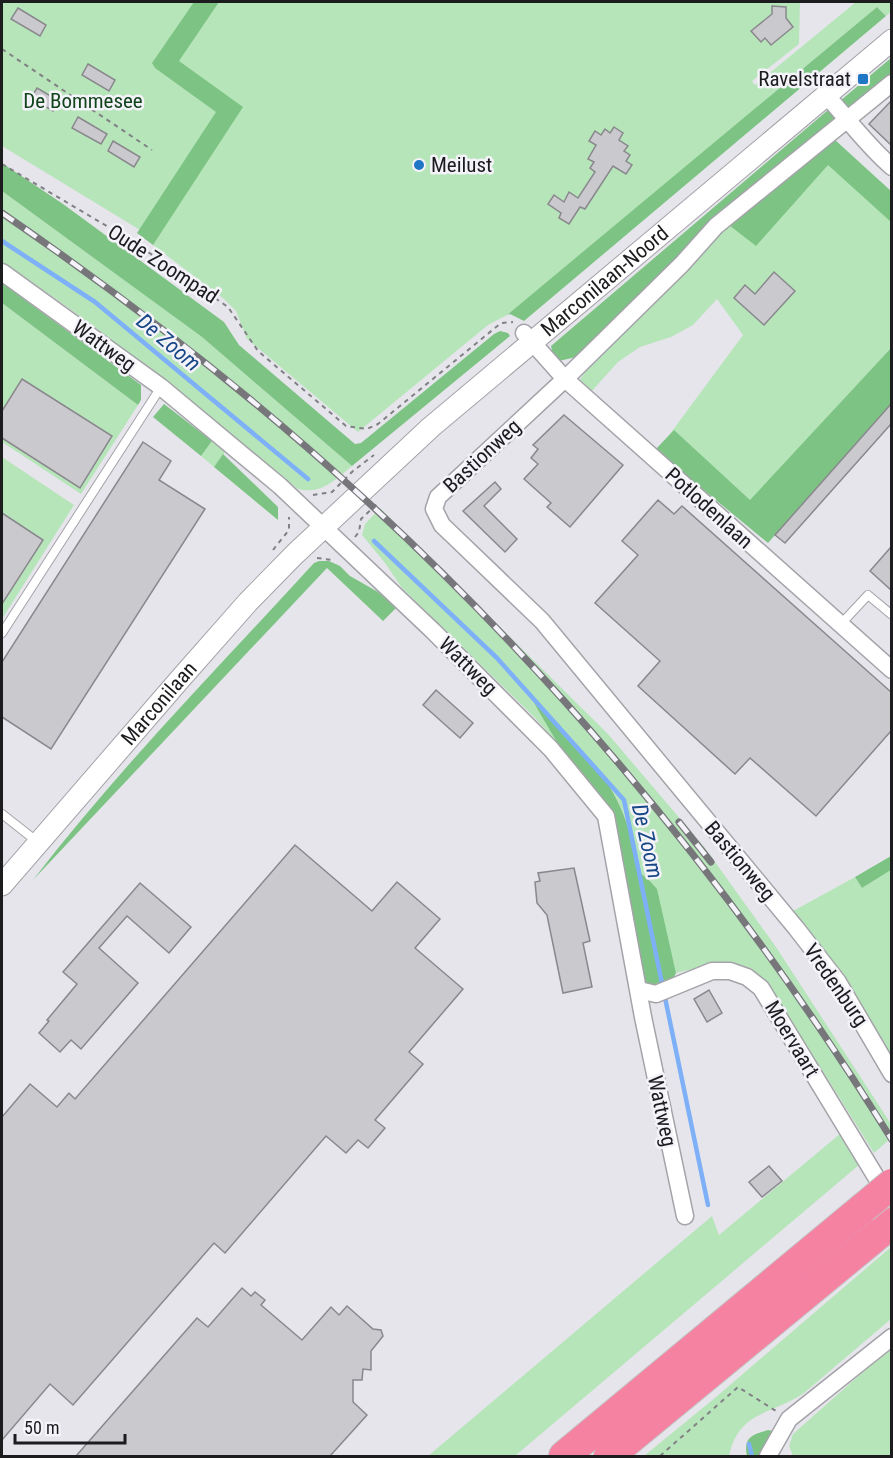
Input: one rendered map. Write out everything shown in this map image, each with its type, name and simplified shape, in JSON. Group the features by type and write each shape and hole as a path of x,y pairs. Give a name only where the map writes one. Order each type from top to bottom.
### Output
{"highway":[{"path":"564,1456 877,1205 891,1185"},
{"path":"609,1456 885,1228"}],"street":[{"name":"Marconilaan-Noord","path":"324,527 528,337 891,40"},
{"name":"Bastionweg","path":"796,928 542,621 442,525 434,509 438,497 565,379 682,264 716,226 891,83"},
{"path":"826,95 872,150 891,167"},
{"name":"Wattweg","path":"2,272 161,387 280,486 433,631 551,749 606,816 684,1216"},
{"name":"Potlodenlaan","path":"528,337 565,379 840,624 889,663"},
{"name":"Marconilaan","path":"2,885 248,602 324,527"},
{"name":"Vredenburg","path":"796,928 838,982 891,1074"},
{"name":"Moervaart","path":"639,990 656,994 712,971 730,971 747,977 761,988 877,1205"},
{"path":"768,1456 789,1419 891,1337"}],"lane":[{"path":"2,633 161,387"},
{"path":"840,624 868,595 891,613"},
{"path":"2,814 37,844"}],"path":[{"path":"2,49 152,150"},
{"name":"Oude Zoompad","path":"2,164 132,241 228,307 258,351 346,426 367,429 378,424 501,323 513,321 528,337"},
{"path":"660,1456 738,1387 789,1419"}],"green space":[{"name":"De Bommesee","path":"2,2 197,2 156,64 224,110 140,230 2,146"},
{"path":"194,2 219,2 179,61 243,107 153,245 137,233 216,112 155,68 152,63"},
{"name":"Meilust","path":"211,2 800,2 799,44 752,81 755,85 856,2 891,2 891,12 886,16 877,7 548,282 507,315 488,325 358,432 247,339 236,311 224,299 153,245 234,101 173,59"},
{"path":"877,7 886,16 524,321 510,314 507,315"},
{"path":"891,58 891,76 848,111 840,101"},
{"path":"828,110 837,121 704,226 667,271 576,357 559,361 553,355 551,346"},
{"path":"834,139 891,191 891,222 828,165 756,246 729,225"},
{"path":"833,160 891,215 891,348 817,428 748,509 667,438 743,335 717,299 693,325 671,337 640,347 618,362 591,392 579,381 589,366 729,225"},
{"path":"2,163 63,204 224,322 239,345 355,444 361,443 494,334 500,331 510,336 352,466 202,337 2,191"},
{"path":"2,191 202,337 352,466 334,481 321,488 298,489 116,343 2,262"},
{"path":"2,283 141,385 141,400 138,405 2,303"},
{"path":"2,303 138,405 81,494 2,442 2,438 79,488 112,437 22,379 2,411"},
{"path":"891,348 891,404 768,543 655,450 674,430 750,500"},
{"path":"164,404 212,441 201,456 153,417"},
{"path":"212,441 225,452 214,467 201,456"},
{"path":"223,454 278,507 278,520 214,467"},
{"path":"2,457 74,505 2,619 2,592 6,595 42,540 2,514"},
{"path":"380,508 608,734 705,848 776,947 891,1124 891,1138 874,1153 778,1000 715,964 676,973 648,879 640,873 628,825 609,784 580,749 537,705 558,744 535,718 402,588 362,535 365,524"},
{"path":"329,561 340,566 350,576 378,592 396,608 383,621 327,568 33,880 135,758 314,563"},
{"path":"534,703 590,759 616,798 631,835 640,873 657,889 676,973 673,979 652,985 644,981 600,800 581,771 558,744"},
{"path":"891,856 891,870 862,888 855,877"},
{"path":"891,870 891,1058 839,973 793,911 855,877 862,888"},
{"path":"841,1133 859,1165 515,1456 428,1456 712,1216 719,1235"},
{"path":"891,1247 891,1319 804,1393 749,1422 740,1430 729,1456 644,1456 716,1397"},
{"path":"891,1347 891,1456 793,1456 789,1446 793,1434"},
{"path":"768,1430 773,1431 779,1456 747,1456 746,1445 750,1438"}],"building":[{"path":"772,6 786,7 786,18 793,27 771,45 765,38 761,42 751,31 772,14"},
{"path":"18,8 46,25 40,36 11,19"},
{"path":"88,64 115,80 109,91 82,75"},
{"path":"37,88 59,101 53,111 31,98"},
{"path":"891,101 891,145 869,124"},
{"path":"78,117 107,134 101,144 72,128"},
{"path":"614,127 623,133 619,140 628,146 624,151 630,155 626,161 632,165 626,174 613,166 585,209 580,207 569,224 559,218 561,213 548,204 554,195 564,202 569,192 578,198 595,172 590,168 594,162 588,159 596,145 589,141 595,131 601,135 605,129 610,133"},
{"path":"113,141 140,157 134,167 108,151"},
{"path":"774,272 795,291 764,325 734,298 745,285 755,294"},
{"path":"22,379 112,436 80,488 2,438 2,411"},
{"path":"891,404 891,424 785,543 775,535"},
{"path":"564,415 623,465 570,527 547,507 551,503 524,479 538,464 531,458 538,449 533,445"},
{"path":"143,442 171,461 159,480 205,509 51,749 2,717 2,662"},
{"path":"495,482 501,489 484,506 517,539 505,552 463,511"},
{"path":"658,500 674,514 682,506 891,692 891,731 816,816 750,758 735,774 638,686 660,661 595,603 638,555 622,541"},
{"path":"2,513 43,540 2,604"},
{"path":"891,547 891,590 870,571"},
{"path":"436,690 473,723 460,738 423,705"},
{"path":"295,845 372,911 397,882 440,919 415,948 463,989 409,1052 423,1064 375,1120 385,1128 368,1148 358,1140 346,1153 326,1136 225,1253 214,1243 73,1405 50,1384 2,1440 2,1117 30,1084 57,1107 69,1093 75,1099"},
{"path":"574,868 590,941 583,943 592,987 563,993 547,915 537,903 535,882 540,881 538,873"},
{"path":"140,883 191,927 169,953 127,916 99,948 138,983 81,1049 71,1040 60,1052 39,1033 77,984 63,972"},
{"path":"709,990 722,1013 707,1022 694,999"},
{"path":"769,1166 782,1181 762,1197 749,1182"},
{"path":"242,1288 251,1296 255,1292 265,1300 261,1305 302,1340 331,1307 339,1315 347,1306 373,1329 381,1330 383,1336 371,1351 371,1370 363,1369 362,1380 353,1380 353,1402 367,1415 330,1456 76,1456 197,1318 208,1327"}],"waterway":[{"name":"De Zoom","path":"2,241 95,302 308,479"},
{"name":"De Zoom","path":"374,541 497,658 624,800 708,1205"},
{"name":"De Zoom","path":"749,1444 752,1456"}],"railway":[{"path":"2,213 185,347 274,419 359,494 509,641 580,718 713,880 835,1051 892,1140"},
{"path":"679,822 711,862"}],"place":[{"name":"Ravelstraat","path":"863,79"},
{"name":"Meilust","path":"419,165"}]}
